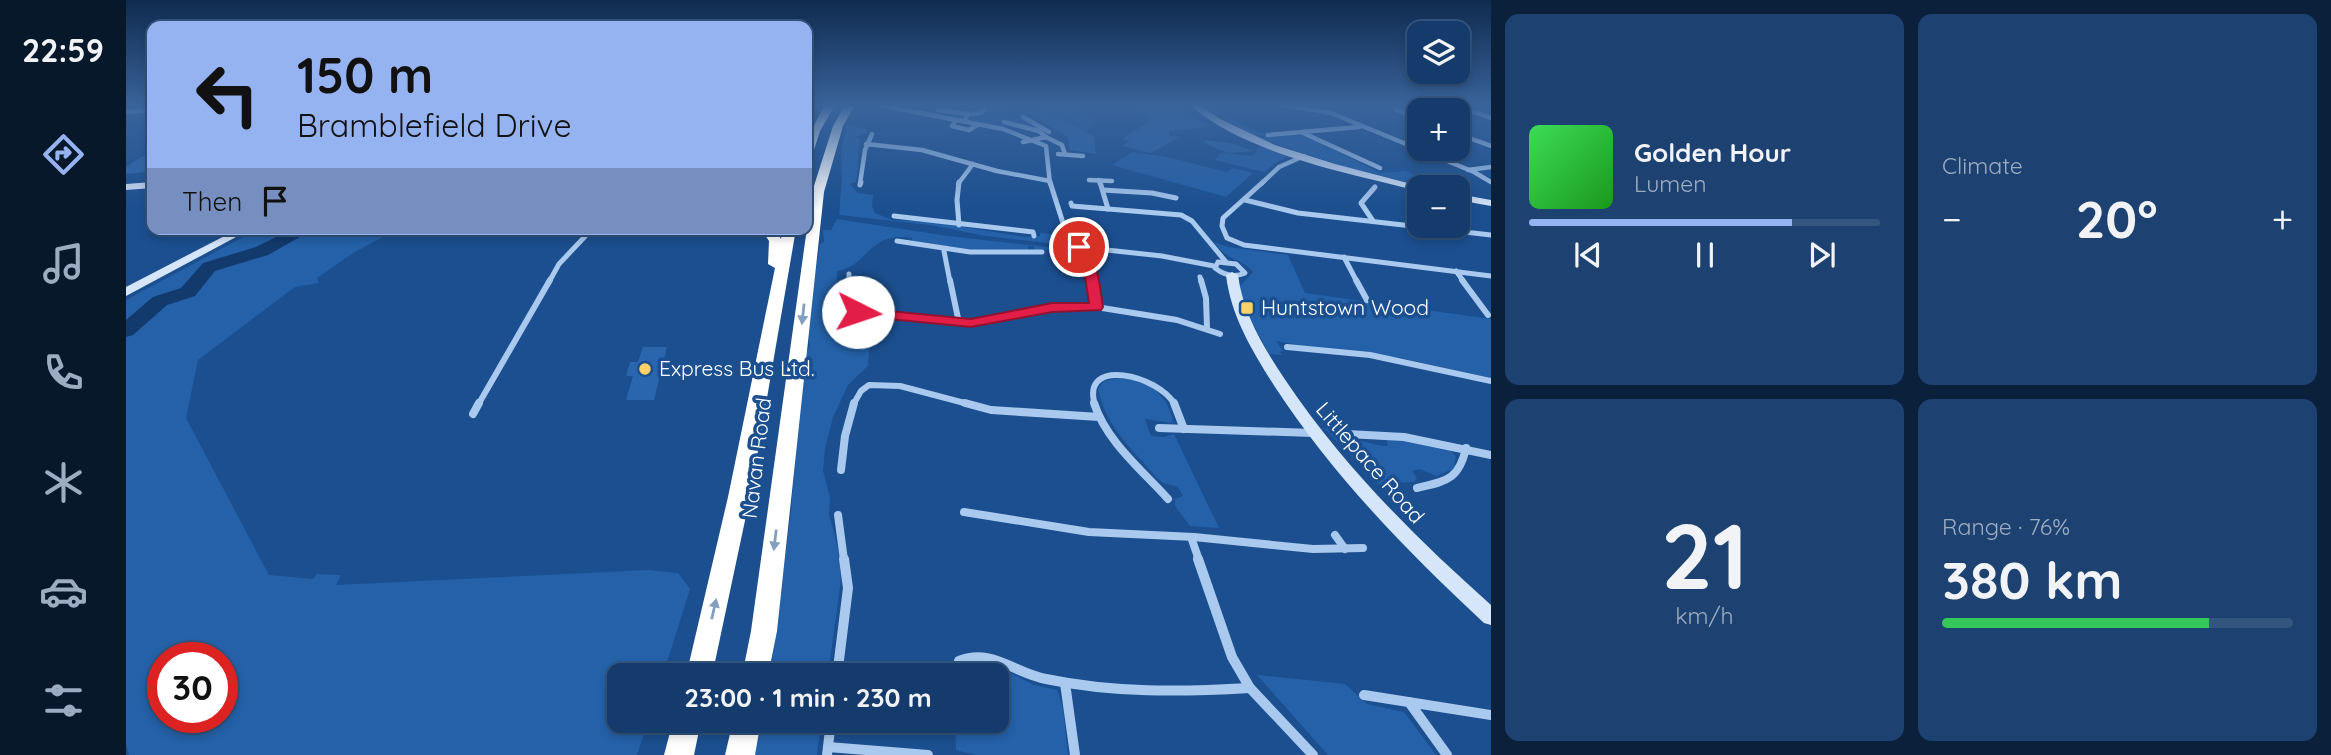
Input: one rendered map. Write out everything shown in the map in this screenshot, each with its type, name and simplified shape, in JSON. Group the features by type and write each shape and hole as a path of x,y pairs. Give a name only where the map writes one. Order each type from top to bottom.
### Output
{"highway":[{"name":"Navan Road","path":"758,663 764,631 811,247 822,175 833,140"},
{"path":"773,235 778,247 774,273 779,299"},
{"name":"Navan Road","path":"702,663 779,299 789,235"},
{"path":"678,755 684,733"},
{"path":"740,755 745,733"}],"street":[{"path":"860,185 864,174 862,152 868,140"},
{"path":"1023,142 1031,140"},
{"path":"1032,140 1047,147 1045,157 1050,181 1065,229 1079,247 1090,271 1096,307"},
{"path":"1056,140 1062,145 1065,154"},
{"path":"1263,140 1305,156 1407,185"},
{"path":"1319,140 1380,168"},
{"path":"1396,140 1491,182"},
{"path":"866,144 922,150 1050,181"},
{"path":"1058,154 1083,156"},
{"path":"1305,156 1279,167 1223,218 1222,226 1230,240 1244,245 1491,276"},
{"path":"959,225 958,180 973,164"},
{"path":"1467,170 1491,167"},
{"path":"1089,180 1112,181"},
{"path":"1099,180 1108,209"},
{"path":"126,187 147,185"},
{"path":"1373,221 1362,202 1376,187"},
{"path":"1103,190 1152,193 1174,200 1183,194"},
{"path":"1470,199 1491,203"},
{"path":"1245,200 1288,211 1491,235"},
{"path":"1071,203 1072,206 1173,214 1186,218 1229,269"},
{"path":"894,216 1033,232 1034,236"},
{"path":"126,292 235,235"},
{"path":"473,414 559,264 587,235"},
{"path":"897,241 944,251 1042,252"},
{"path":"1079,247 1167,257 1229,269"},
{"path":"944,251 959,323"},
{"path":"1344,257 1367,300"},
{"path":"1214,266 1220,272 1229,269"},
{"name":"Littlepace Road","path":"1229,269 1234,293 1250,332 1313,433 1404,536 1491,617"},
{"path":"1456,271 1488,315"},
{"path":"849,274 849,304 852,310 959,323 983,322 1052,307 1096,307 1153,315 1207,328 1220,334"},
{"path":"1200,277 1206,298 1207,328"},
{"path":"1287,347 1370,355 1491,381"},
{"path":"1168,499 1099,416 1092,390 1094,383 1108,376 1128,375 1150,381 1166,392 1184,429"},
{"path":"841,470 850,418 858,394 869,385 900,386 991,410 1099,416"},
{"path":"1159,428 1313,433"},
{"path":"1347,434 1404,436 1491,455"},
{"path":"1416,488 1446,481 1459,474 1464,464 1466,449"},
{"path":"964,512 1088,532 1191,537 1313,549 1363,548"},
{"path":"838,515 848,588 839,663"},
{"path":"1335,535 1345,549"},
{"path":"1191,537 1232,657 1250,688 1313,755"},
{"path":"959,661 974,656 989,657 1037,677 1065,683 1175,691 1250,688"},
{"path":"1065,683 1075,755"},
{"path":"1364,695 1491,715"},
{"path":"1409,702 1447,755"},
{"path":"830,733 828,751 928,755"}],"shaded area":[{"path":"843,140 860,140 856,182 850,184 858,193 873,195 872,206 875,213 892,220 932,222 1025,237 1040,236 1040,233 1059,235 1065,245 839,215"},
{"path":"1266,140 1314,140 1381,173 1405,171 1415,175 1407,175 1407,182 1341,166"},
{"path":"1263,147 1288,157 1264,172 1215,160 1221,153 1253,156 1258,150 1255,148"},
{"path":"1132,152 1167,157 1227,172 1233,168 1253,173 1226,197 1112,165"},
{"path":"837,219 948,236 1064,249 1034,250 1034,246 1028,246 1028,250 986,252 897,237 877,244 856,263 837,271 842,305 853,315 871,320 868,366 848,385 833,417 825,449 823,471 830,497 829,515 838,548 841,579 830,663 772,663 791,511 804,357 810,346 812,297 820,244 824,241 823,230 831,230"},
{"path":"247,235 387,235 353,253 317,278 319,283 295,287 198,360 186,418 269,575 313,579 317,574 341,575 336,585 648,570 678,573 690,589 667,663 607,663 607,733 644,733 637,755 129,755 126,745 126,300"},
{"path":"1214,242 1228,247 1288,255 1305,293 1491,319 1491,378 1401,358 1276,341 1283,351 1280,352 1282,355 1269,354 1243,305 1240,286 1253,272 1219,249"},
{"path":"1122,378 1141,381 1162,397 1173,423 1145,419 1151,436 1174,434 1219,528 1190,526 1175,506 1175,499 1183,496 1178,487 1163,483 1157,478 1113,426 1098,389 1104,381"},
{"path":"1324,428 1336,431 1344,439 1377,445 1388,446 1386,439 1392,438 1451,451 1456,457 1453,469 1436,476 1420,469 1412,471 1417,478 1414,482 1378,484"},
{"path":"1009,672 1034,685 1057,690 1063,708 1068,755 975,755 956,750 955,733 1009,733"},
{"path":"1257,675 1345,684 1367,704 1404,712 1436,755 1328,755"},
{"path":"760,733 820,733 817,755 755,755"}],"building":[{"path":"1068,140 1094,140 1096,154 1070,150"},
{"path":"1127,140 1174,140 1151,153 1123,146 1130,141"},
{"path":"1207,140 1235,144 1253,151 1228,153 1204,143"},
{"path":"147,156 147,172 126,174 126,167 141,157"},
{"name":"Express Bus Ltd.","path":"643,347 667,347 654,400 626,400 633,376 626,376 630,362 638,362"}],"waterway":[{"path":"126,331 160,301 188,292 209,267 262,251 294,235"}],"place":[{"name":"Huntstown Wood","path":"1247,308"},
{"name":"Express Bus Ltd.","path":"645,369"}],"route":[{"path":"858,312 971,323 1052,307 1096,307 1093,280 1079,247"}]}
